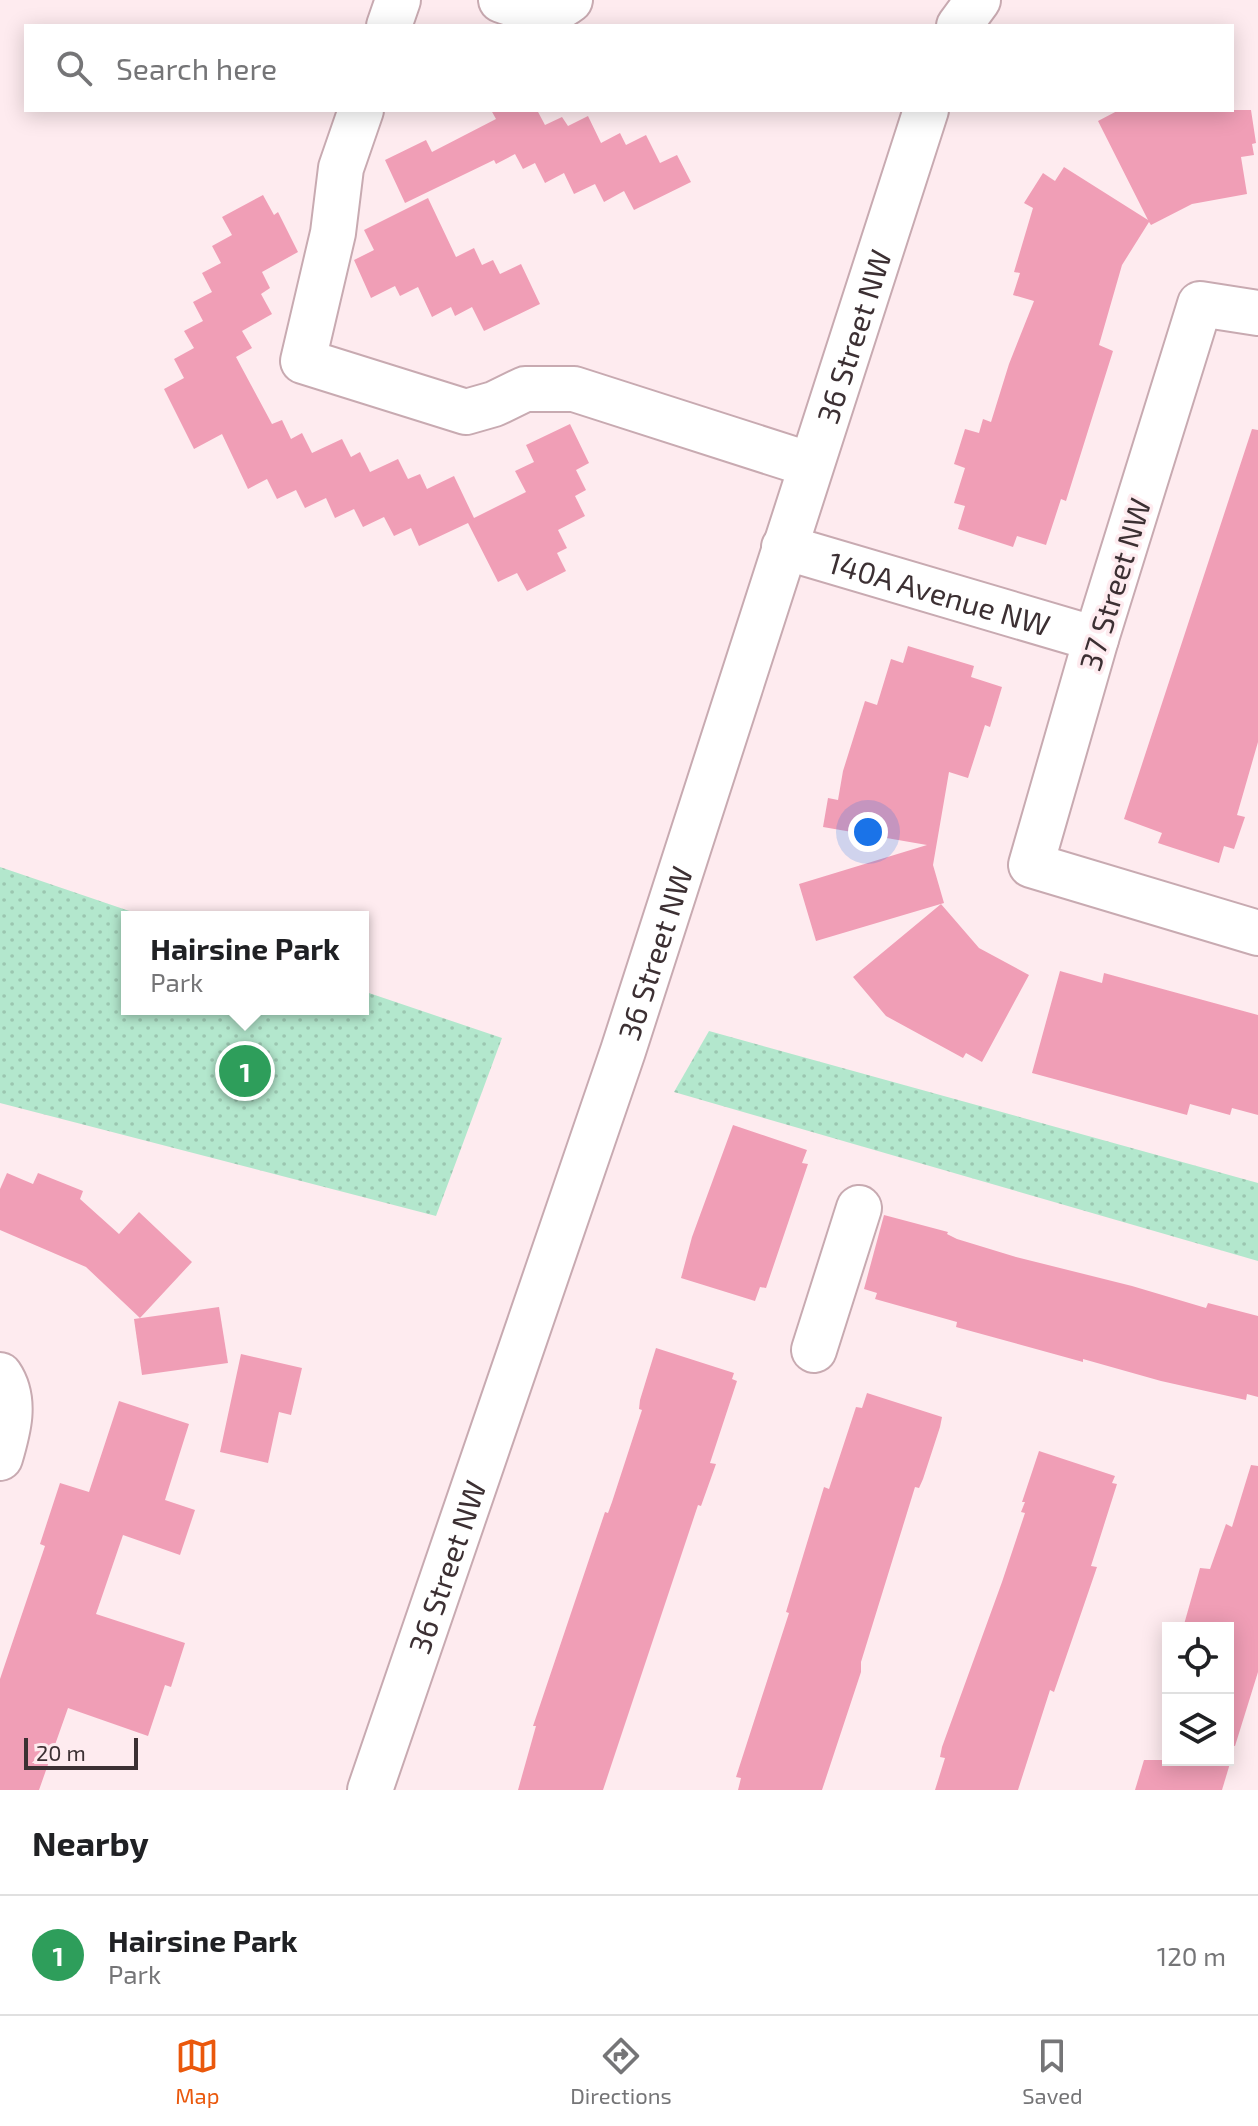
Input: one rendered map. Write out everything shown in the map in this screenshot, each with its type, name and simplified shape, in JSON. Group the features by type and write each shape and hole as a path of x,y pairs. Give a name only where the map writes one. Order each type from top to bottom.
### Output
{"street":[{"path":"390,24 398,0"},
{"path":"501,0 541,13 559,9 570,0"},
{"path":"948,0 948,24"},
{"path":"960,24 978,0"},
{"path":"360,112 341,168 333,233 303,361 466,412 494,404 525,389 574,389 811,465"},
{"name":"36 Street NW","path":"370,1790 618,1066 925,112"},
{"name":"37 Street NW","path":"1258,313 1200,304 1096,639 1031,865 1258,933"},
{"name":"140A Avenue NW","path":"784,547 1096,639"},
{"path":"814,1350 859,1208"},
{"path":"0,1458 9,1425 10,1402 2,1377"}],"green space":[{"path":"0,867 129,911 121,911 121,1015 369,1015 369,993 502,1038 436,1216 0,1103"},
{"path":"709,1031 1258,1183 1258,1261 674,1092"}],"building":[{"path":"1251,110 1256,143 1252,144 1254,155 1241,157 1247,194 1192,204 1151,225 1149,222 1122,265 1099,345 1113,351 1066,501 1061,499 1046,545 1017,536 1013,547 958,529 965,506 954,503 965,468 954,464 965,429 979,433 983,419 991,422 1009,364 1034,301 1013,295 1020,273 1014,272 1033,208 1024,203 1043,173 1055,181 1064,167 1148,220 1098,121 1115,112"},
{"path":"492,112 538,112 545,125 562,117 568,126 588,116 601,143 620,133 626,145 646,135 660,163 677,155 691,182 634,210 624,191 604,202 595,184 574,194 564,173 545,183 535,163 523,169 515,154 496,164 494,160 405,203 385,160 426,140 432,152 496,119"},
{"path":"263,195 274,215 278,212 298,252 262,272 270,288 261,294 272,314 242,331 252,348 236,357 272,424 282,420 291,439 302,433 312,453 342,439 351,457 360,452 370,472 398,459 408,479 420,474 427,489 454,476 474,518 526,492 515,471 534,462 526,445 570,424 589,463 576,470 586,490 575,496 585,516 558,530 567,548 557,553 566,571 527,591 517,573 498,582 468,523 419,546 411,528 394,536 384,517 363,527 354,509 335,518 326,498 305,508 296,490 277,499 267,479 248,489 222,434 194,449 164,389 184,378 174,359 194,348 184,331 203,321 193,302 212,292 202,273 221,263 212,246 232,235 222,217"},
{"path":"428,198 456,257 474,248 482,265 493,260 500,274 521,264 540,304 484,331 472,307 455,316 451,307 432,317 418,287 400,296 395,286 371,298 354,260 374,250 364,230"},
{"path":"1252,429 1258,430 1258,742 1237,815 1245,817 1234,849 1224,846 1219,863 1158,843 1162,833 1124,819"},
{"path":"908,646 974,666 971,677 1002,687 990,727 985,725 968,778 949,772 933,865 944,903 816,941 799,884 927,845 823,827 828,798 838,800 843,771 865,701 877,705 891,659 903,663"},
{"path":"941,904 979,948 1029,975 982,1062 966,1053 963,1058 886,1016 853,977"},
{"path":"1060,971 1102,983 1104,973 1258,1015 1258,1115 1232,1108 1230,1115 1190,1104 1187,1115 1032,1073"},
{"path":"733,1125 807,1150 802,1163 808,1164 766,1288 760,1287 755,1301 681,1278 692,1237"},
{"path":"7,1173 33,1184 38,1173 83,1191 80,1199 119,1234 139,1212 192,1262 140,1318 86,1267 0,1230 0,1189"},
{"path":"884,1215 948,1232 957,1239 1016,1257 1206,1308 1208,1303 1258,1316 1258,1397 1247,1394 1246,1400 1083,1359 1083,1362 956,1327 957,1322 875,1299 877,1293 864,1289"},
{"path":"219,1307 228,1363 142,1375 134,1319"},
{"path":"656,1348 734,1373 732,1379 737,1381 710,1463 716,1464 701,1506 698,1505 603,1790 518,1790 536,1726 533,1726 642,1410 639,1409 640,1400"},
{"path":"241,1354 302,1368 291,1415 279,1412 268,1463 220,1452"},
{"path":"867,1393 942,1417 923,1479 919,1488 915,1487 861,1662 861,1672 822,1790 738,1790 741,1778 736,1777 789,1613 786,1612 824,1487 829,1489 856,1407 862,1408"},
{"path":"119,1401 189,1424 165,1500 195,1510 180,1555 123,1535 96,1614 185,1643 171,1687 165,1685 148,1736 68,1708 39,1790 0,1790 0,1679 45,1546 40,1544 60,1483 89,1492"},
{"path":"1039,1451 1115,1476 1112,1483 1117,1484 1091,1566 1097,1567 1054,1692 1050,1690 1018,1790 935,1790 945,1758 940,1757 942,1747 1025,1513 1021,1512 1025,1502 1022,1502"},
{"path":"1251,1465 1258,1466 1258,1672 1235,1746 1234,1622 1185,1622 1200,1568 1210,1569 1226,1524 1232,1527"},
{"path":"1144,1760 1162,1760 1162,1766 1229,1766 1222,1790 1135,1790"}],"place":[{"name":"Hairsine Park","path":"245,1071"}]}
